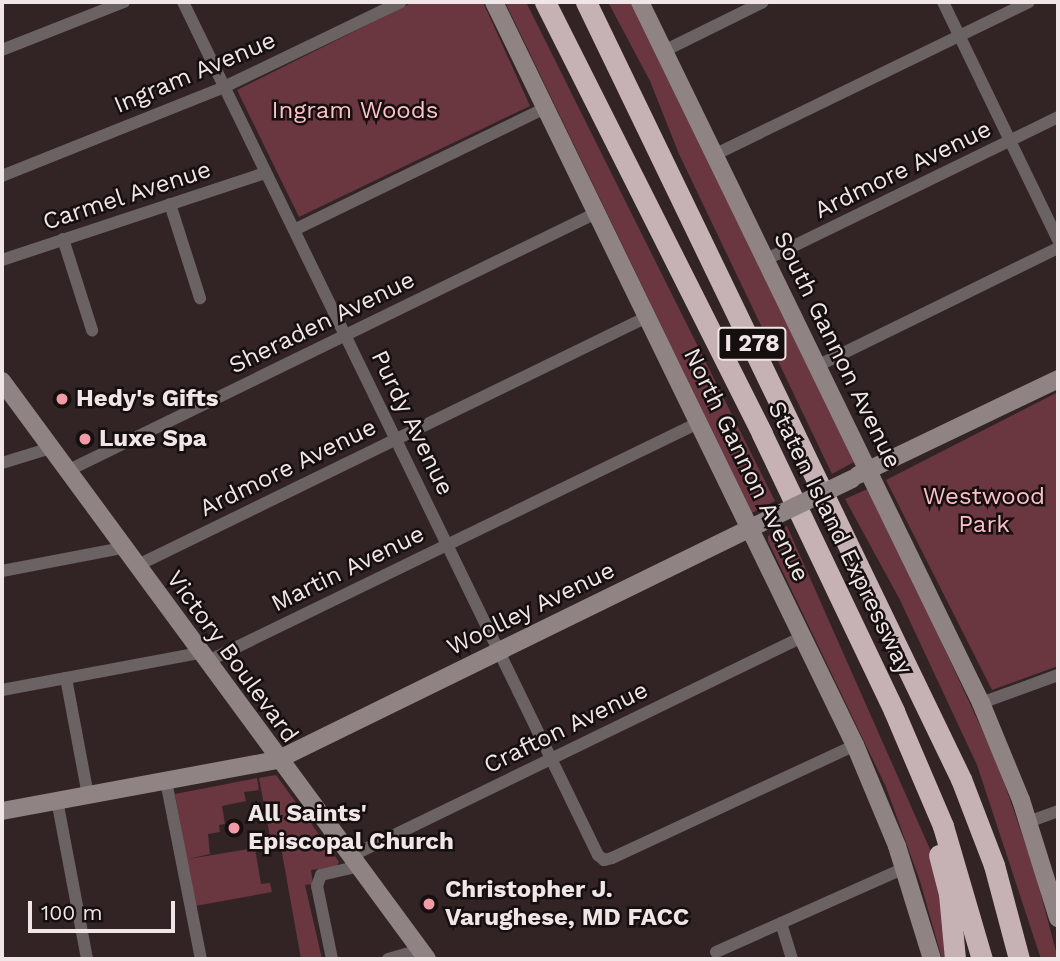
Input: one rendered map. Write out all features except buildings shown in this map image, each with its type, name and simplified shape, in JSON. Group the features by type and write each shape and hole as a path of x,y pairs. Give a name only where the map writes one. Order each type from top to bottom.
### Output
{"highway":[{"name":"Staten Island Expressway","path":"545,2 762,434 921,771 955,862 982,959"},
{"name":"Staten Island Expressway","path":"589,2 603,36 938,728 994,865 1020,959"},
{"path":"921,771 949,894 955,959"},
{"path":"994,865 1014,900 1032,959"}],"main road":[{"name":"North Gannon Avenue","path":"494,2 855,745 905,869 932,959"},
{"name":"South Gannon Avenue","path":"640,2 817,366 860,475 981,703 1028,821 1058,918"},
{"name":"Woolley Avenue","path":"2,811 276,760 1058,379"},
{"name":"Victory Boulevard","path":"2,381 276,760 423,955"}],"street":[{"path":"2,50 124,2"},
{"name":"Purdy Avenue","path":"183,2 551,759 604,860 855,745"},
{"name":"Ingram Avenue","path":"2,176 224,87 401,2"},
{"path":"664,51 763,2"},
{"path":"943,2 1058,240"},
{"path":"715,155 1029,2"},
{"path":"294,230 545,108"},
{"name":"Ardmore Avenue","path":"765,260 1058,117"},
{"name":"Carmel Avenue","path":"2,260 265,173"},
{"path":"170,204 200,298"},
{"name":"Sheraden Avenue","path":"67,471 596,213"},
{"path":"63,239 92,330"},
{"path":"817,366 1058,248"},
{"name":"Ardmore Avenue","path":"136,566 647,317"},
{"name":"Martin Avenue","path":"2,690 202,657 448,544 698,423"},
{"path":"2,463 51,448"},
{"path":"2,571 123,548"},
{"name":"Crafton Avenue","path":"332,959 317,886 321,876 551,759 802,637"},
{"path":"981,703 1058,675"},
{"path":"66,678 88,795"},
{"path":"166,780 201,959"},
{"path":"57,800 87,959"},
{"path":"1028,821 1058,811"},
{"path":"716,952 905,869"},
{"path":"781,923 792,959"},
{"path":"388,959 423,955"}],"green space":[{"name":"Ingram Woods","path":"413,2 483,2 530,106 299,217 237,90"},
{"path":"505,2 526,2 775,501 752,513"},
{"path":"608,2 630,2 854,462 832,474 679,154 650,81"},
{"name":"Westwood Park","path":"1058,392 1058,666 992,690 886,480"},
{"path":"870,488 997,762 1035,872 1058,959 1041,959 977,765 900,600 845,499"},
{"path":"787,526 929,847 939,878 950,959 942,959 920,881 886,787 768,541 768,536"},
{"path":"276,775 339,862 336,867 311,870 313,884 305,885 322,959 301,959 279,836 270,837 259,778"},
{"path":"257,778 259,790 244,792 246,801 222,806 225,824 219,825 220,832 208,834 210,854 188,859 255,848 261,884 270,883 272,892 195,906 175,794"}],"place":[{"name":"Hedy's Gifts","path":"62,399"},
{"name":"Luxe Spa","path":"85,439"},
{"name":"All Saints' Episcopal Church","path":"234,828"},
{"name":"Christopher J. Varughese, MD FACC","path":"429,904"}]}
